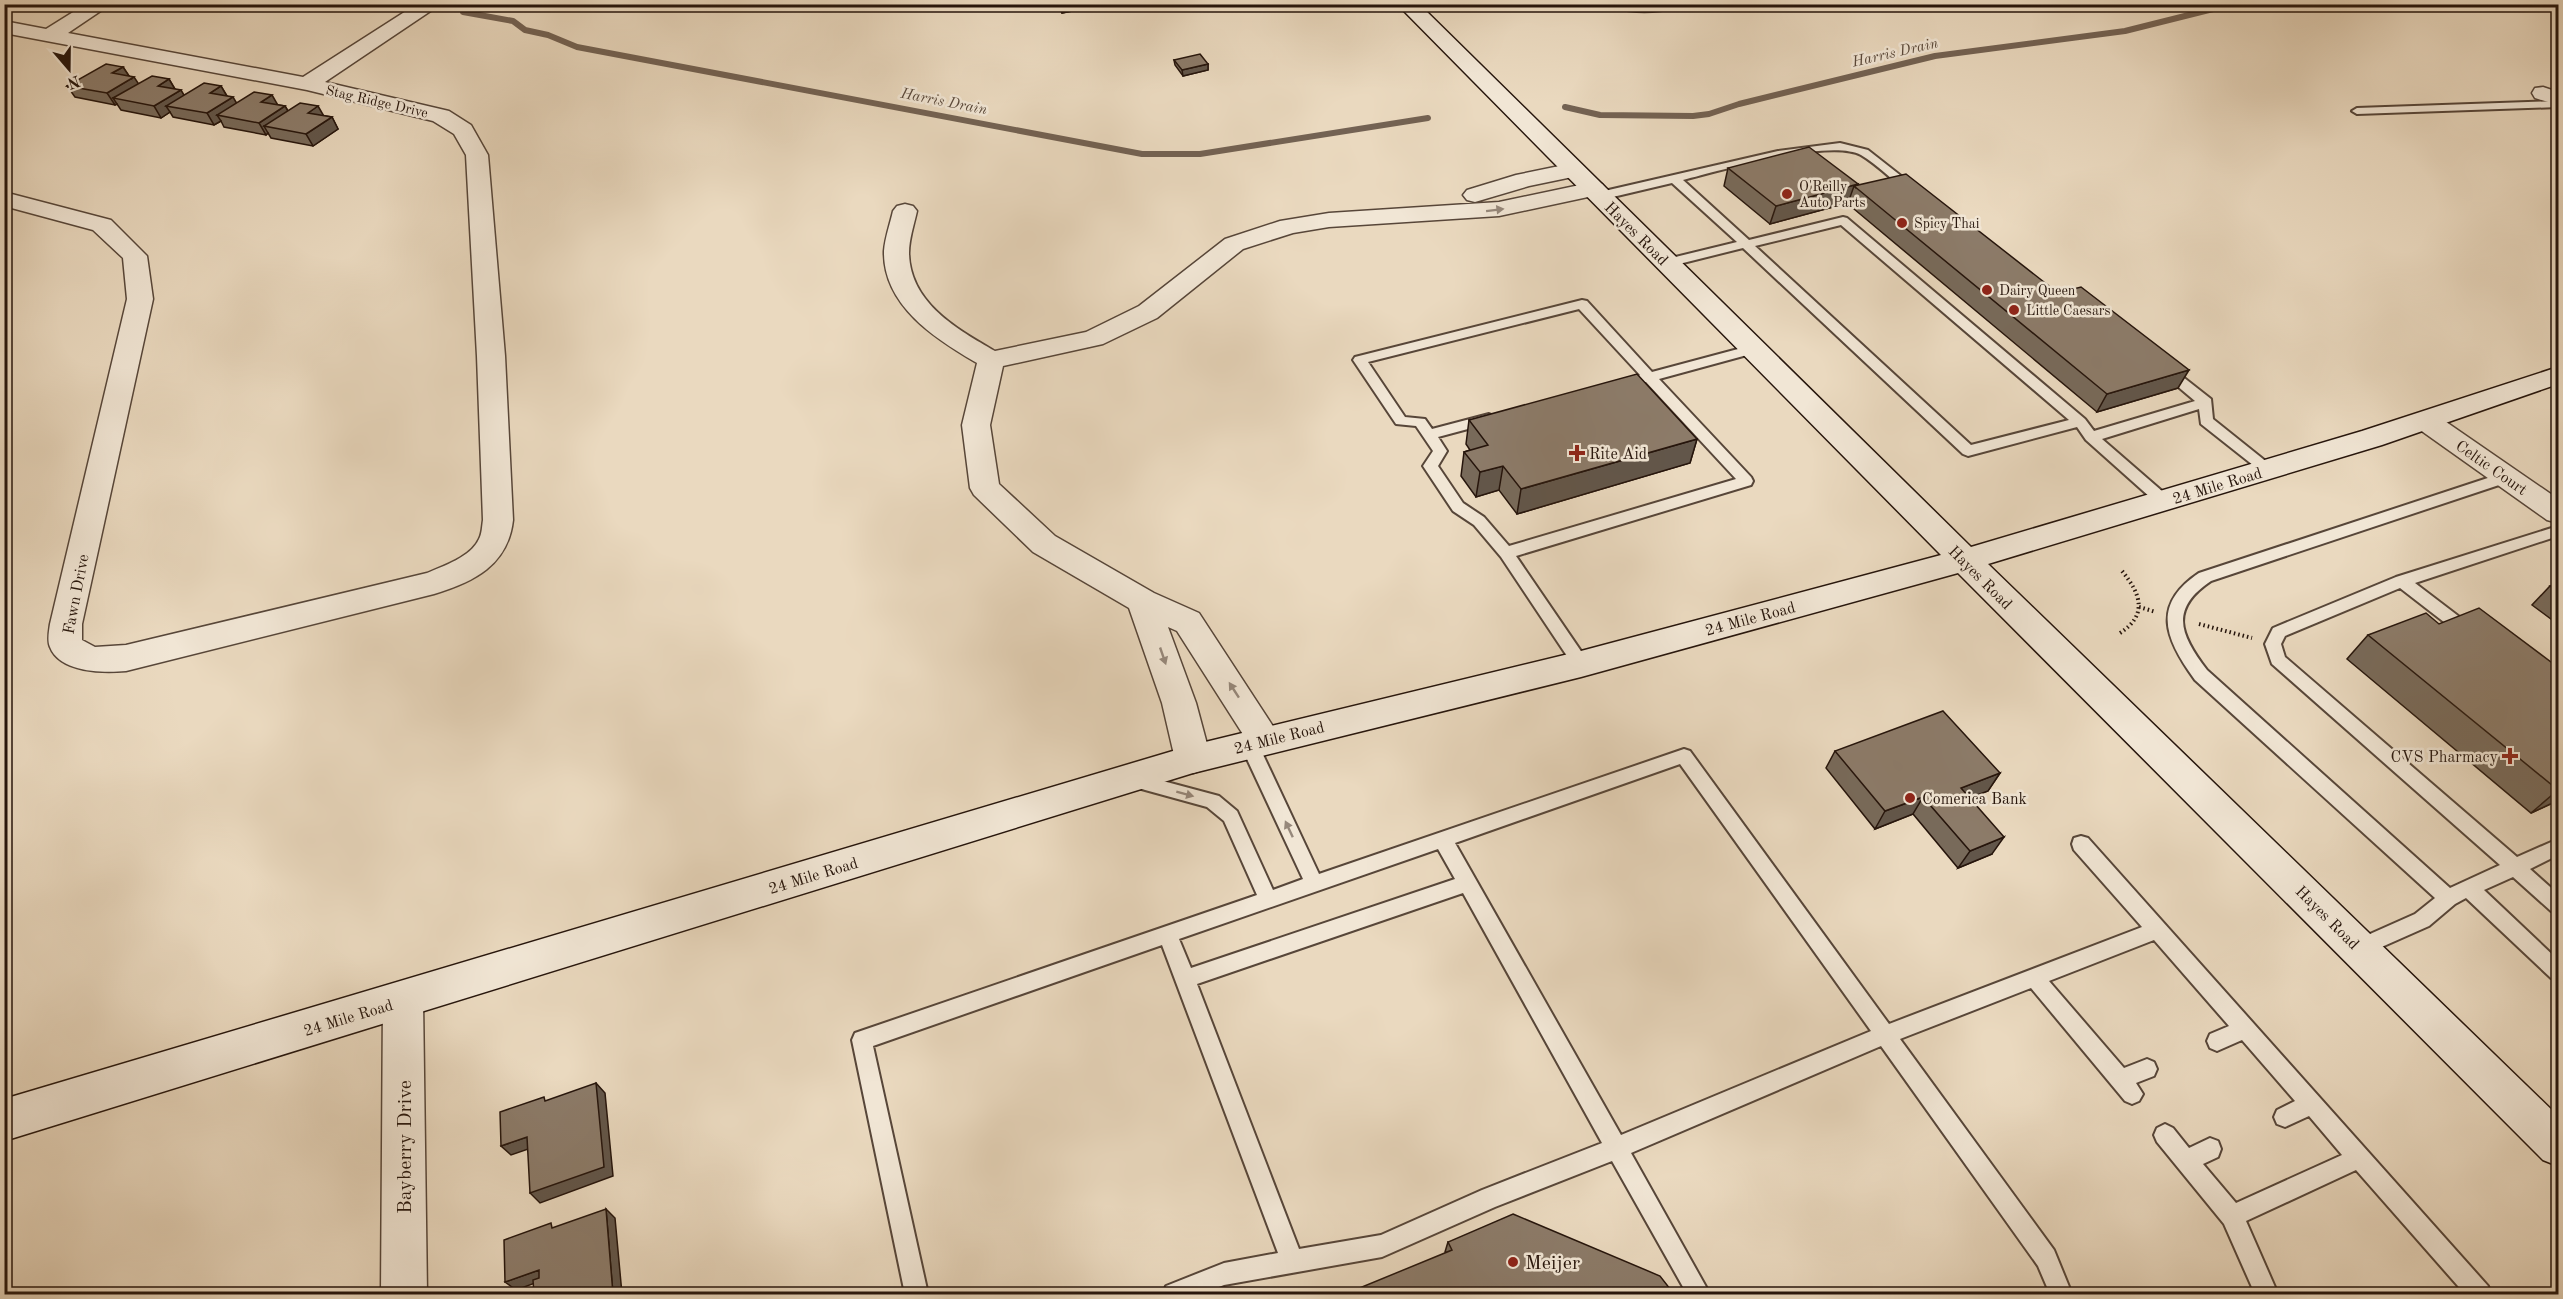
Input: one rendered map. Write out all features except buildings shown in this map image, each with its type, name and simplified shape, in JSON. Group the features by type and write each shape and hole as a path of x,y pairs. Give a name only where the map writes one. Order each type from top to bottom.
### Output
{"street":[{"path":"49,36 101,4"},
{"path":"307,84 431,4"},
{"name":"Hayes Road","path":"1407,4 1965,560 2559,1145"},
{"path":"1624,6 1669,4"},
{"name":"Stag Ridge Drive","path":"4,27 307,84 441,116 463,130 477,155 491,356 498,520 495,540 484,554"},
{"path":"1436,215 1468,197 1524,180 1574,170"},
{"path":"905,212 897,256 909,297 941,331 991,360 1094,338 1148,312 1234,244 1289,226 1329,220 1499,210 1597,192"},
{"name":"Fawn Drive","path":"4,199 102,225 135,256 140,298 66,624 65,645 85,659 102,661 126,658 434,583 466,568 484,554"},
{"path":"991,360 976,425 985,488 1044,544 1143,601 1188,622 1257,742"},
{"name":"24 Mile Road","path":"4,1120 1193,759 1581,664 1965,560 2165,502 2426,421 2559,375"},
{"name":"Celtic Court","path":"2426,421 2559,513"},
{"path":"1143,601 1179,703 1193,759"},
{"name":"Bayberry Drive","path":"403,1000 404,1294"}],"lane":[{"path":"2357,111 2553,99"},
{"path":"1597,192 1674,178 1778,154 1840,146 1864,152 1920,195"},
{"path":"1674,178 1968,451 2080,422"},
{"path":"1667,263 1843,221 2080,422 2091,437 2165,502"},
{"path":"1506,552 1746,481 1581,304 1360,360 1401,421 1420,422 1440,451 1430,466 1458,507 1479,521 1506,552 1581,664"},
{"path":"1628,383 1753,349"},
{"path":"2150,358 2206,402"},
{"path":"2091,437 2206,402"},
{"path":"2206,402 2206,421 2268,470"},
{"path":"1429,435 1506,415"},
{"path":"2448,898 2201,675 2189,660 2177,635 2175,611 2183,592 2205,577 2506,477"},
{"path":"2559,531 2402,581 2279,632 2273,644 2278,660 2287,669 2559,905"},
{"path":"2402,581 2485,645"},
{"path":"1257,742 1314,882"},
{"path":"916,1294 862,1040 1684,756 2046,1258 2061,1294"},
{"path":"1129,779 1213,801 1231,816 1268,899"},
{"path":"1442,838 1699,1294"},
{"path":"2081,844 2480,1294"},
{"path":"2359,948 2422,920 2448,898 2559,847"},
{"path":"1185,978 1467,882"},
{"path":"2468,888 2559,972"},
{"path":"1173,1294 1224,1274 1382,1246 1490,1198 1617,1148 1885,1035 2157,930"},
{"path":"1167,934 1293,1262"},
{"path":"2034,977 2126,1087 2147,1069"},
{"path":"2217,1041 2245,1029"},
{"path":"2284,1117 2312,1104"},
{"path":"2165,1135 2232,1215 2266,1294"},
{"path":"2187,1160 2210,1149"},
{"path":"2232,1215 2359,1158"}],"path":[{"path":"2120,633 2132,625 2139,607 2137,593 2121,571"},
{"path":"2139,607 2159,613"},
{"path":"2195,623 2252,638"}],"waterway":[{"name":"Harris Drain","path":"1565,107 1600,115 1693,116 1709,114 1739,104 1935,56 2125,31 2233,4"},
{"name":"Harris Drain","path":"463,12 513,21 525,30 548,35 577,47 1142,154 1200,154 1428,118"}],"place":[{"name":"O'Reilly Auto Parts","path":"1787,194"},
{"name":"Spicy Thai","path":"1902,223"},
{"name":"Dairy Queen","path":"1987,290"},
{"name":"Little Caesars","path":"2014,310"},
{"name":"Rite Aid","path":"1577,453"},
{"name":"CVS Pharmacy","path":"2510,756"},
{"name":"Comerica Bank","path":"1910,798"},
{"name":"Meijer","path":"1513,1262"}]}
